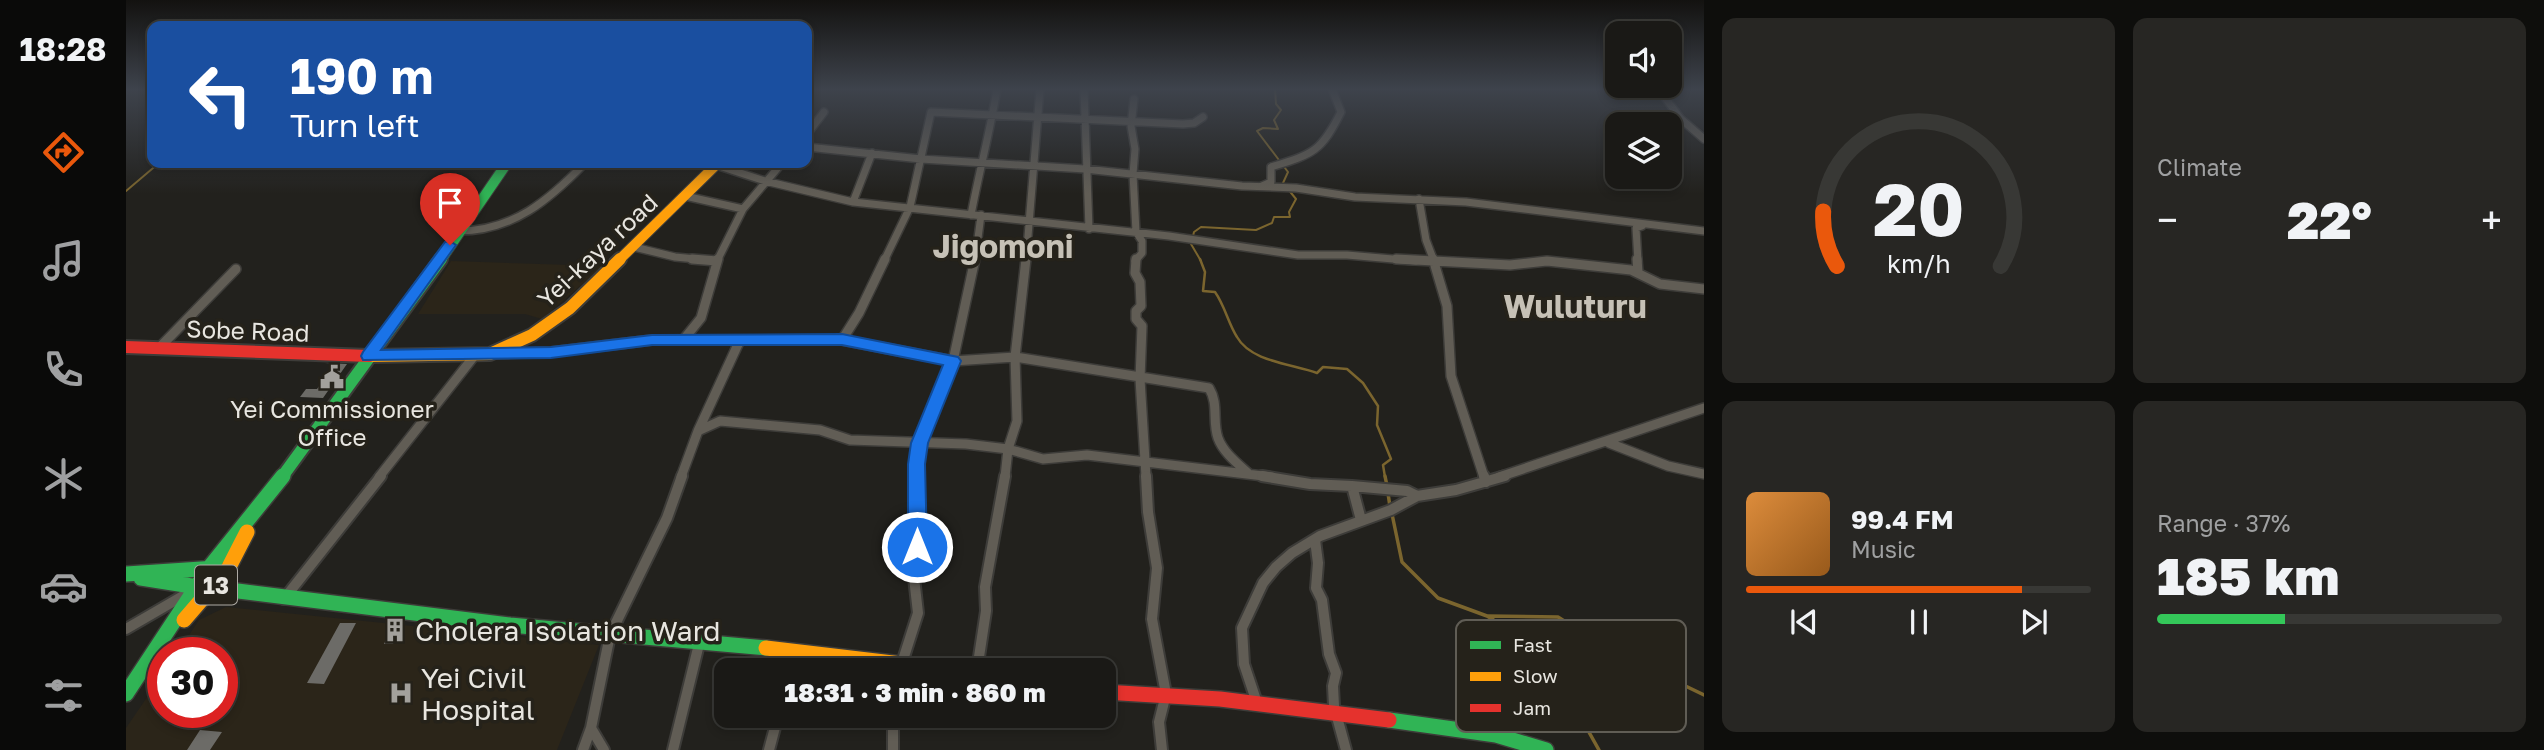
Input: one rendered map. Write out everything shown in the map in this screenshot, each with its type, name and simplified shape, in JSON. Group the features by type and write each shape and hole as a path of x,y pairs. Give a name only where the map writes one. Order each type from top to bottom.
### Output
{"main road":[{"name":"13","path":"196,588 209,568 257,512 504,168"},
{"name":"Yei-kaya road","path":"369,356 491,354 551,323 634,247 713,168"},
{"name":"Sobe Road","path":"126,346 369,356"},
{"path":"126,359 143,348"},
{"name":"13","path":"168,637 214,588 228,569 257,512"},
{"path":"126,574 228,569 239,592"},
{"path":"126,574 196,588 214,588 284,599 610,635 699,640 844,658"},
{"path":"165,637 196,588"},
{"name":"13","path":"126,694 147,663"},
{"path":"1116,692 1166,694 1336,713 1546,750"}],"street":[{"path":"842,340 859,313 910,207 928,124"},
{"path":"900,658 914,637 918,604 911,572 917,547 916,464 919,443 953,361 974,265 981,161 986,153 993,124"},
{"path":"979,658 986,611 985,587 1003,500 1008,449 1017,421 1015,357 1031,219 1038,124"},
{"path":"1085,124 1089,229"},
{"path":"1131,124 1136,149 1133,174 1136,232 1142,241 1142,253 1135,260 1135,274 1140,282 1141,306 1136,311 1136,319 1142,326 1140,379 1148,512 1157,568 1152,619 1166,694 1159,722 1162,750"},
{"path":"1260,187 1271,182 1270,167 1307,156 1327,141 1336,124"},
{"path":"1688,124 1704,139"},
{"path":"812,147 921,159 1086,169 1260,187 1287,187 1355,197 1419,199 1704,231"},
{"path":"853,202 873,153"},
{"path":"459,232 486,232 539,206 580,168"},
{"path":"728,168 765,181 853,202 1031,219 1089,229 1136,232 1298,255 1347,255 1510,265 1547,261 1638,272"},
{"path":"684,339 701,318 716,261 743,209 777,168"},
{"path":"685,196 743,209"},
{"path":"1419,199 1426,240 1447,306 1451,376 1486,482"},
{"path":"1643,225 1636,228 1638,272 1643,278 1665,285 1704,289"},
{"path":"634,247 680,260 716,261"},
{"path":"159,348 236,269"},
{"path":"491,354 551,352 617,343 684,339 842,340 953,361 1015,357 1047,360 1140,379 1209,388 1216,396 1217,435 1226,451 1248,473"},
{"path":"583,750 591,728 610,635 667,518 698,431 740,340"},
{"path":"284,599 475,355"},
{"path":"1257,703 1244,664 1242,628 1263,583 1276,567 1315,540 1391,510 1417,496 1486,482 1609,443 1704,408"},
{"path":"698,431 720,421 820,430 850,440 966,444 1008,449 1043,459 1087,455 1248,473 1310,484 1407,491 1417,496"},
{"path":"1609,443 1668,466 1704,474"},
{"path":"1352,486 1361,520"},
{"path":"1315,540 1318,563 1315,588 1322,600 1329,654 1336,673 1333,686 1336,713 1346,750"},
{"path":"126,629 196,588"},
{"path":"673,750 699,640"},
{"path":"785,658 786,650"},
{"path":"591,728 604,750"},
{"path":"769,750 775,728"},
{"path":"892,750 893,728"}],"shaded area":[{"path":"451,261 603,266 542,319 525,314 418,314"},
{"name":"Yei Civil Hospital","path":"226,607 599,645 557,750 126,750 126,728 147,697 147,728 238,728 238,637 188,637 199,620"}],"building":[{"name":"Yei Commissioner Office","path":"325,363 347,364 323,398 300,397 306,389 317,389 335,364"},
{"name":"Cholera Isolation Ward","path":"395,621 404,622 393,644 384,644"},
{"path":"340,623 356,623 324,684 307,683"},
{"path":"200,730 222,732 210,750 187,750"}],"waterway":[{"path":"1200,260 1191,244 1194,232 1201,227 1256,230 1272,223 1274,217 1290,217 1289,212 1296,199 1283,183 1288,172 1257,131 1263,128 1278,129 1276,124"},
{"path":"126,191 153,168"},
{"path":"1200,260 1205,272 1203,291 1215,292 1237,337 1252,352 1273,361 1317,373 1323,367 1347,369 1363,383 1378,406 1377,425 1391,459 1383,465 1385,477"},
{"path":"1385,476 1387,486"},
{"path":"1388,493 1390,507"},
{"path":"1392,514 1402,562 1438,598 1494,620"},
{"path":"1488,616 1558,617 1563,620"},
{"path":"1686,686 1704,695"},
{"path":"1589,732 1599,750"}],"traffic: fast":[{"path":"126,694 209,568 264,502 440,261 504,168"},
{"path":"126,574 216,568"},
{"path":"141,578 204,588"},
{"path":"214,588 510,625 766,648"},
{"path":"1389,720 1456,729"},
{"path":"1475,732 1496,735 1546,750"}],"traffic: slow":[{"path":"369,356 490,354 532,335 570,308 713,168"},
{"path":"184,620 228,569 247,532"},
{"path":"766,648 851,658"}],"traffic: jam":[{"path":"126,347 369,356"},
{"path":"1116,693 1220,699 1389,720"}],"place":[{"name":"Yei Commissioner Office","path":"332,377"},
{"name":"Cholera Isolation Ward","path":"395,630"},
{"name":"Yei Civil Hospital","path":"401,693"}],"district":[{"name":"Jigomoni","path":"1003,246"},
{"name":"Wuluturu","path":"1575,306"}],"route":[{"path":"450,245 369,356 551,352 652,340 842,340 953,361 919,443 916,464 917,547"}]}
